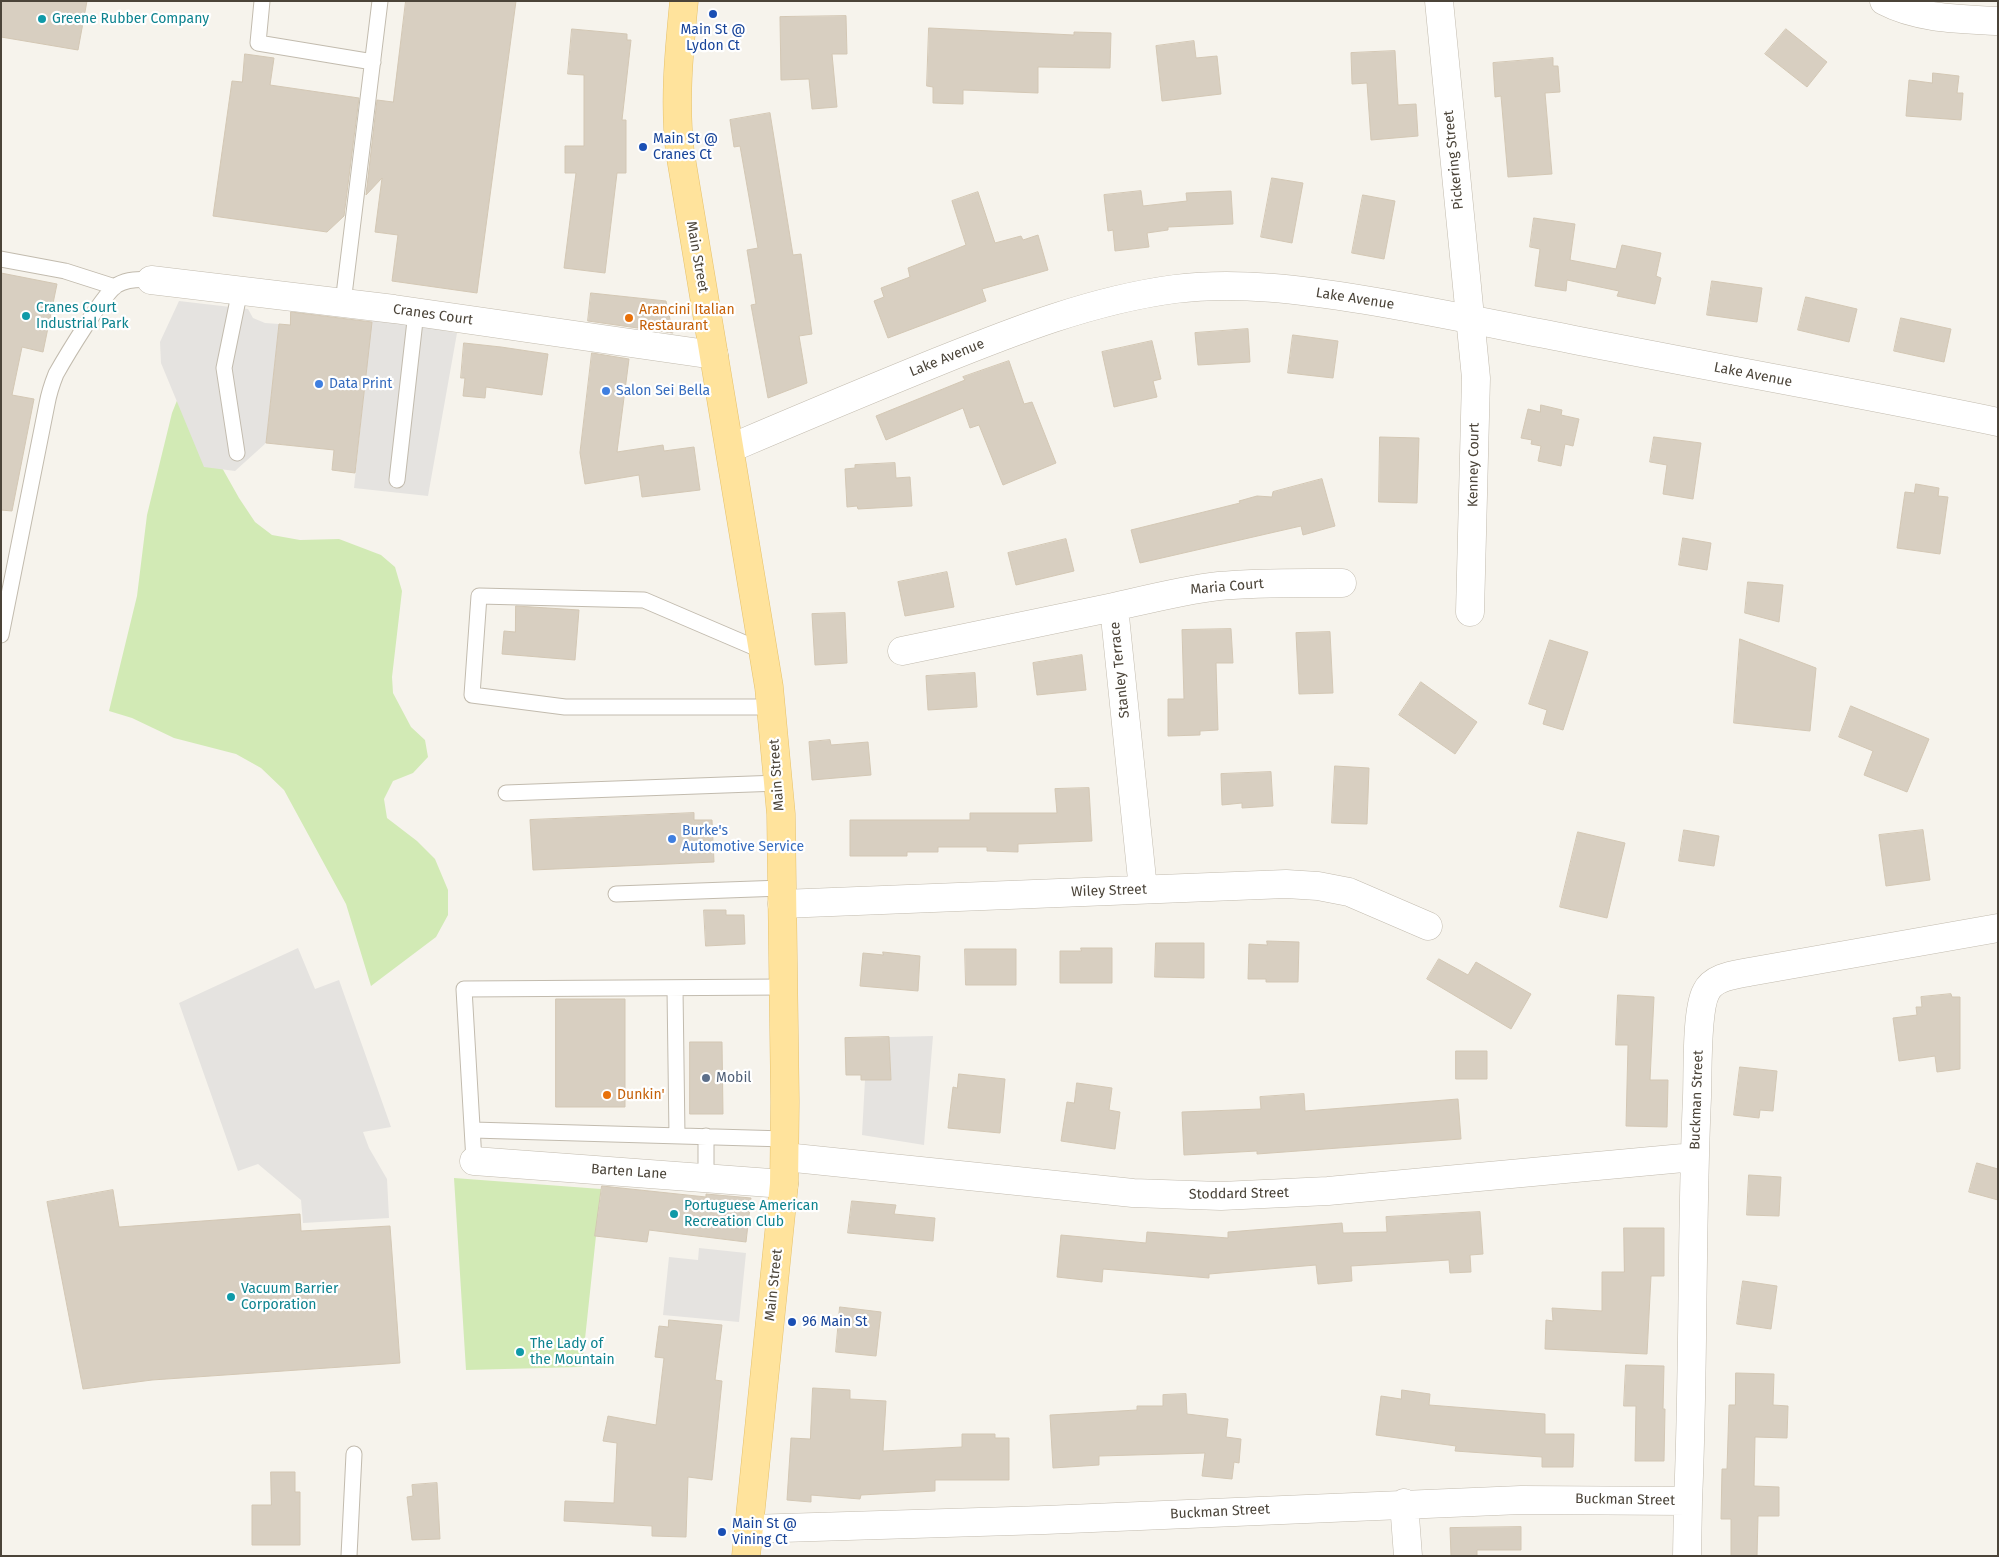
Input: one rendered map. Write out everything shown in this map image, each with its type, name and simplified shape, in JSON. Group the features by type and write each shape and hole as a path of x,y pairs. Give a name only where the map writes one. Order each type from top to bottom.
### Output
{"main road":[{"name":"Main Street","path":"684,1 676,89 676,123 684,181 731,448 772,708 779,783 782,896 784,1184 746,1556"}],"street":[{"name":"Pickering Street","path":"1439,1 1470,319"},
{"path":"1884,1 1904,10 1928,15 1998,21"},
{"name":"Cranes Court","path":"151,280 416,312 714,355"},
{"name":"Lake Avenue","path":"731,448 981,344 1074,311 1148,294 1204,287 1272,288 1339,296 1470,319 1998,422"},
{"name":"Kenney Court","path":"1470,319 1476,378 1470,612"},
{"name":"Maria Court","path":"1114,607 1184,591 1219,586 1342,583"},
{"name":"Stanley Terrace","path":"902,651 1114,607 1143,889"},
{"name":"Wiley Street","path":"782,896 1143,889 1286,884 1318,886 1349,892 1428,926"},
{"name":"Buckman Street","path":"749,1529 1045,1520 1404,1503 1546,1499 1688,1501 1692,1423 1694,1157 1700,1013 1704,995 1713,983 1722,978 1998,928"},
{"name":"Stoddard Street","path":"785,1148 1133,1193 1221,1196 1328,1191 1694,1157"},
{"name":"Barten Lane","path":"474,1161 784,1184"},
{"path":"1687,1556 1688,1501"},
{"path":"1404,1503 1408,1556"}],"lane":[{"path":"262,1 258,42 373,62"},
{"path":"343,303 380,1"},
{"path":"1,259 65,271 115,286"},
{"path":"1,635 51,388 62,364 105,298 115,286 125,281 151,280"},
{"path":"237,453 224,368 240,290"},
{"path":"397,480 416,312"},
{"path":"763,651 644,600 479,596 472,695 565,707 772,708"},
{"path":"506,794 779,783"},
{"path":"616,894 782,896"},
{"path":"474,1161 464,989 783,987"},
{"path":"675,989 677,1136"},
{"path":"473,1130 706,1136 785,1148"},
{"path":"706,1136 706,1177"},
{"path":"349,1556 354,1454"}],"green space":[{"path":"180,393 239,498 255,522 272,535 300,540 339,539 381,555 395,567 402,591 392,677 393,693 411,727 425,740 428,757 413,773 393,781 384,799 387,818 417,841 435,859 448,890 448,915 436,937 371,986 346,904 284,790 261,768 236,754 174,738 132,718 109,711 137,596 147,515 172,413"},
{"path":"454,1178 601,1189 582,1367 466,1370"}],"shaded area":[{"path":"179,301 248,309 253,318 265,323 279,324 266,443 235,471 204,467 161,363 160,342"},
{"path":"372,317 457,333 428,496 354,488"},
{"path":"298,948 315,989 339,980 391,1127 363,1132 369,1148 387,1179 389,1218 303,1223 301,1200 258,1164 238,1171 179,1003"},
{"path":"933,1036 924,1145 862,1135 865,1080 891,1079 889,1037"},
{"path":"699,1248 746,1253 739,1322 663,1315 669,1257 698,1260"}],"building":[{"name":"Greene Rubber Company","path":"1,1 87,1 78,50 1,37"},
{"path":"406,1 516,1 477,293 392,281 398,235 375,232 382,178 366,195 377,100 393,102"},
{"path":"846,16 847,54 832,54 837,107 812,109 809,79 781,80 780,17"},
{"path":"929,28 1074,35 1074,32 1111,33 1110,68 1038,67 1038,93 963,90 963,104 933,103 933,87 927,86"},
{"path":"572,29 627,34 627,40 631,40 622,120 626,120 626,173 617,173 605,273 564,268 576,173 565,173 565,146 584,146 584,75 568,74"},
{"path":"1786,29 1827,62 1807,87 1765,54"},
{"path":"1194,41 1196,58 1217,56 1221,94 1162,101 1156,46"},
{"path":"1395,51 1398,105 1416,104 1418,136 1371,140 1367,83 1352,84 1351,53"},
{"path":"245,54 274,58 270,85 359,98 344,216 327,232 213,216 232,81 242,82"},
{"path":"1553,58 1553,66 1558,66 1560,92 1545,93 1552,174 1508,177 1501,96 1495,97 1493,63"},
{"path":"1933,73 1959,76 1957,93 1963,93 1961,120 1906,116 1909,80 1932,83"},
{"path":"770,113 793,255 801,254 812,334 799,336 807,383 768,398 751,305 756,304 747,250 758,248 740,146 734,147 730,120"},
{"path":"1272,178 1303,183 1292,243 1261,237"},
{"path":"1141,191 1143,206 1187,201 1186,193 1231,191 1233,224 1168,227 1168,230 1147,233 1149,247 1115,251 1113,230 1108,231 1104,195"},
{"path":"978,192 995,243 1021,236 1023,240 1038,235 1048,270 982,289 986,301 888,338 874,301 884,297 881,288 910,277 908,268 966,245 952,201"},
{"path":"1363,195 1395,201 1384,259 1352,253"},
{"path":"1534,218 1575,224 1570,260 1616,269 1622,245 1661,253 1656,276 1661,278 1655,304 1617,296 1619,291 1567,280 1566,291 1535,286 1540,249 1530,247"},
{"path":"1,273 57,284 43,352 22,347 12,395 34,399 12,511 1,510"},
{"path":"1712,281 1762,288 1757,322 1707,315"},
{"name":"Arancini Italian Restaurant","path":"591,293 666,301 673,333 588,321"},
{"path":"1806,297 1857,309 1849,342 1798,330"},
{"name":"Data Print","path":"291,312 372,322 355,473 332,470 334,450 266,443 279,324 290,325"},
{"path":"1901,318 1951,329 1944,362 1894,351"},
{"path":"1248,329 1250,362 1198,365 1195,333"},
{"path":"1293,335 1338,341 1333,378 1288,373"},
{"path":"1152,341 1161,379 1153,381 1157,397 1114,407 1102,352"},
{"path":"464,343 548,354 542,395 486,387 485,398 463,396 465,378 461,378"},
{"path":"592,353 629,359 617,452 663,445 664,451 694,447 700,490 642,497 639,475 585,484 580,453"},
{"path":"1009,361 1024,404 1032,402 1056,463 1003,485 979,425 970,428 963,408 886,440 876,416 965,380 963,377"},
{"path":"1541,405 1562,410 1561,415 1579,419 1573,446 1565,444 1561,466 1538,461 1541,446 1531,444 1532,440 1521,438 1528,409 1540,412"},
{"path":"1380,437 1419,438 1417,503 1379,502"},
{"path":"1654,437 1701,443 1693,499 1663,494 1667,465 1650,462"},
{"path":"895,463 896,478 910,477 912,506 858,509 857,506 847,507 845,469 855,468 855,465"},
{"path":"1322,479 1335,526 1303,535 1301,526 1140,563 1131,530 1240,503 1239,501 1257,496 1272,497 1273,492"},
{"path":"1916,484 1939,488 1938,496 1948,497 1940,554 1897,548 1905,492 1914,493"},
{"path":"1683,538 1711,543 1707,570 1679,565"},
{"path":"1066,539 1074,571 1016,585 1008,553"},
{"path":"947,572 954,607 905,616 898,582"},
{"path":"1748,582 1783,585 1779,622 1745,613"},
{"path":"516,606 579,610 575,660 502,654 504,631 515,632"},
{"path":"845,613 847,663 815,665 812,614"},
{"path":"1231,629 1233,663 1216,663 1218,730 1200,731 1200,735 1168,736 1168,699 1184,699 1182,630"},
{"path":"1330,632 1333,693 1299,694 1296,633"},
{"path":"1740,639 1816,668 1810,731 1734,723"},
{"path":"1550,640 1588,652 1563,730 1543,724 1547,710 1529,704"},
{"path":"1082,655 1086,690 1037,695 1033,663"},
{"path":"975,673 977,707 928,710 926,676"},
{"path":"1421,682 1477,722 1455,754 1399,715"},
{"path":"1851,706 1929,739 1907,792 1864,775 1873,751 1839,737"},
{"path":"830,740 831,745 868,742 871,775 812,780 809,742"},
{"path":"1335,766 1369,768 1367,824 1332,823"},
{"path":"1271,772 1273,806 1242,808 1242,803 1222,805 1221,774"},
{"path":"1089,788 1092,841 1018,844 1018,852 987,851 987,847 938,847 938,852 907,852 907,856 850,856 850,820 970,820 970,813 1057,813 1055,789"},
{"path":"694,813 694,820 712,820 714,862 533,870 530,820"},
{"path":"1684,830 1719,836 1714,866 1679,861"},
{"path":"1923,830 1930,880 1886,886 1879,835"},
{"path":"1578,832 1625,843 1607,918 1560,907"},
{"path":"704,910 726,910 726,915 744,915 745,944 706,946"},
{"path":"1267,941 1299,942 1298,982 1266,982 1266,979 1248,979 1249,944 1267,945"},
{"path":"1156,943 1204,943 1204,978 1155,977"},
{"path":"1081,948 1112,948 1112,983 1060,983 1060,951 1081,951"},
{"path":"965,949 1016,949 1016,985 966,985"},
{"path":"883,952 920,956 918,991 860,986 863,953 883,955"},
{"path":"1439,959 1468,975 1476,962 1531,994 1511,1029 1427,979"},
{"path":"1951,994 1952,997 1960,997 1960,1069 1937,1072 1935,1056 1899,1061 1893,1018 1917,1015 1916,1007 1922,1007 1921,997"},
{"path":"1618,995 1654,997 1650,1080 1668,1080 1667,1127 1626,1126 1628,1045 1616,1045"},
{"path":"556,999 625,999 625,1107 556,1107"},
{"path":"889,1037 891,1080 861,1080 861,1075 846,1075 845,1038"},
{"path":"690,1042 722,1042 723,1114 690,1114"},
{"path":"1456,1051 1487,1051 1487,1079 1456,1079"},
{"path":"1740,1067 1777,1071 1773,1111 1760,1110 1759,1118 1734,1115"},
{"path":"959,1074 1005,1079 1000,1133 948,1128 953,1087 957,1088"},
{"path":"1077,1083 1112,1088 1109,1110 1120,1112 1115,1149 1061,1141 1067,1102 1074,1103"},
{"path":"1304,1094 1305,1111 1458,1099 1461,1139 1257,1154 1257,1151 1184,1155 1182,1112 1261,1109 1260,1097"},
{"path":"1977,1163 1998,1169 1998,1200 1969,1192"},
{"path":"1749,1175 1781,1177 1779,1216 1747,1215"},
{"name":"Portuguese American Recreation Club","path":"602,1186 706,1197 706,1194 751,1198 746,1242 649,1230 647,1242 595,1236"},
{"name":"Vacuum Barrier Corporation","path":"113,1190 119,1227 300,1214 301,1231 390,1226 400,1363 152,1380 83,1389 47,1202"},
{"path":"852,1201 896,1205 894,1214 935,1218 933,1241 848,1233"},
{"path":"1480,1212 1483,1254 1470,1255 1471,1272 1450,1273 1449,1260 1351,1266 1352,1281 1318,1284 1316,1265 1209,1274 1209,1278 1103,1269 1102,1282 1057,1277 1061,1235 1146,1243 1147,1232 1228,1238 1228,1232 1342,1223 1343,1233 1387,1232 1386,1217"},
{"path":"1624,1228 1664,1228 1664,1276 1651,1276 1647,1354 1545,1349 1546,1320 1553,1321 1552,1308 1602,1311 1602,1272 1624,1272"},
{"path":"1743,1281 1777,1286 1771,1329 1737,1324"},
{"path":"840,1307 881,1312 876,1356 836,1352"},
{"path":"669,1320 722,1325 715,1380 722,1381 712,1480 688,1477 686,1537 652,1536 652,1526 564,1521 565,1501 614,1503 617,1443 603,1441 608,1416 656,1425 664,1358 655,1357 659,1326 668,1327"},
{"path":"1626,1365 1664,1366 1664,1461 1635,1461 1636,1406 1624,1406"},
{"path":"1736,1373 1774,1374 1773,1405 1788,1406 1787,1438 1755,1437 1754,1486 1779,1487 1779,1516 1758,1516 1757,1556 1731,1556 1731,1519 1721,1519 1722,1469 1727,1469 1729,1405 1735,1405"},
{"path":"813,1388 850,1390 850,1399 886,1401 883,1451 962,1447 962,1434 995,1434 995,1438 1009,1438 1009,1480 935,1480 935,1491 861,1495 860,1499 811,1495 811,1502 787,1500 791,1438 810,1439"},
{"path":"1402,1390 1430,1394 1429,1405 1545,1414 1545,1434 1574,1434 1573,1467 1542,1467 1542,1457 1455,1451 1456,1446 1376,1435 1381,1396 1401,1399"},
{"path":"1186,1394 1187,1414 1228,1419 1226,1437 1241,1439 1239,1463 1234,1462 1232,1479 1202,1476 1205,1453 1099,1456 1099,1465 1053,1468 1050,1415 1137,1410 1137,1406 1163,1406 1163,1395"},
{"path":"271,1472 295,1472 295,1492 300,1492 300,1545 252,1545 252,1505 271,1505"},
{"path":"437,1483 440,1539 412,1540 407,1497 413,1496 412,1485"},
{"path":"1521,1527 1521,1550 1477,1550 1477,1556 1451,1556 1450,1528"}],"place":[{"name":"Main St @ Lydon Ct","path":"713,14"},
{"name":"Greene Rubber Company","path":"42,19"},
{"name":"Main St @ Cranes Ct","path":"643,147"},
{"name":"Cranes Court Industrial Park","path":"26,316"},
{"name":"Arancini Italian Restaurant","path":"629,318"},
{"name":"Data Print","path":"319,384"},
{"name":"Salon Sei Bella","path":"606,391"},
{"name":"Burke's Automotive Service","path":"672,839"},
{"name":"Mobil","path":"706,1078"},
{"name":"Dunkin'","path":"607,1095"},
{"name":"Portuguese American Recreation Club","path":"674,1214"},
{"name":"Vacuum Barrier Corporation","path":"231,1297"},
{"name":"96 Main St","path":"792,1322"},
{"name":"The Lady of the Mountain","path":"520,1352"},
{"name":"Main St @ Vining Ct","path":"722,1532"}]}
